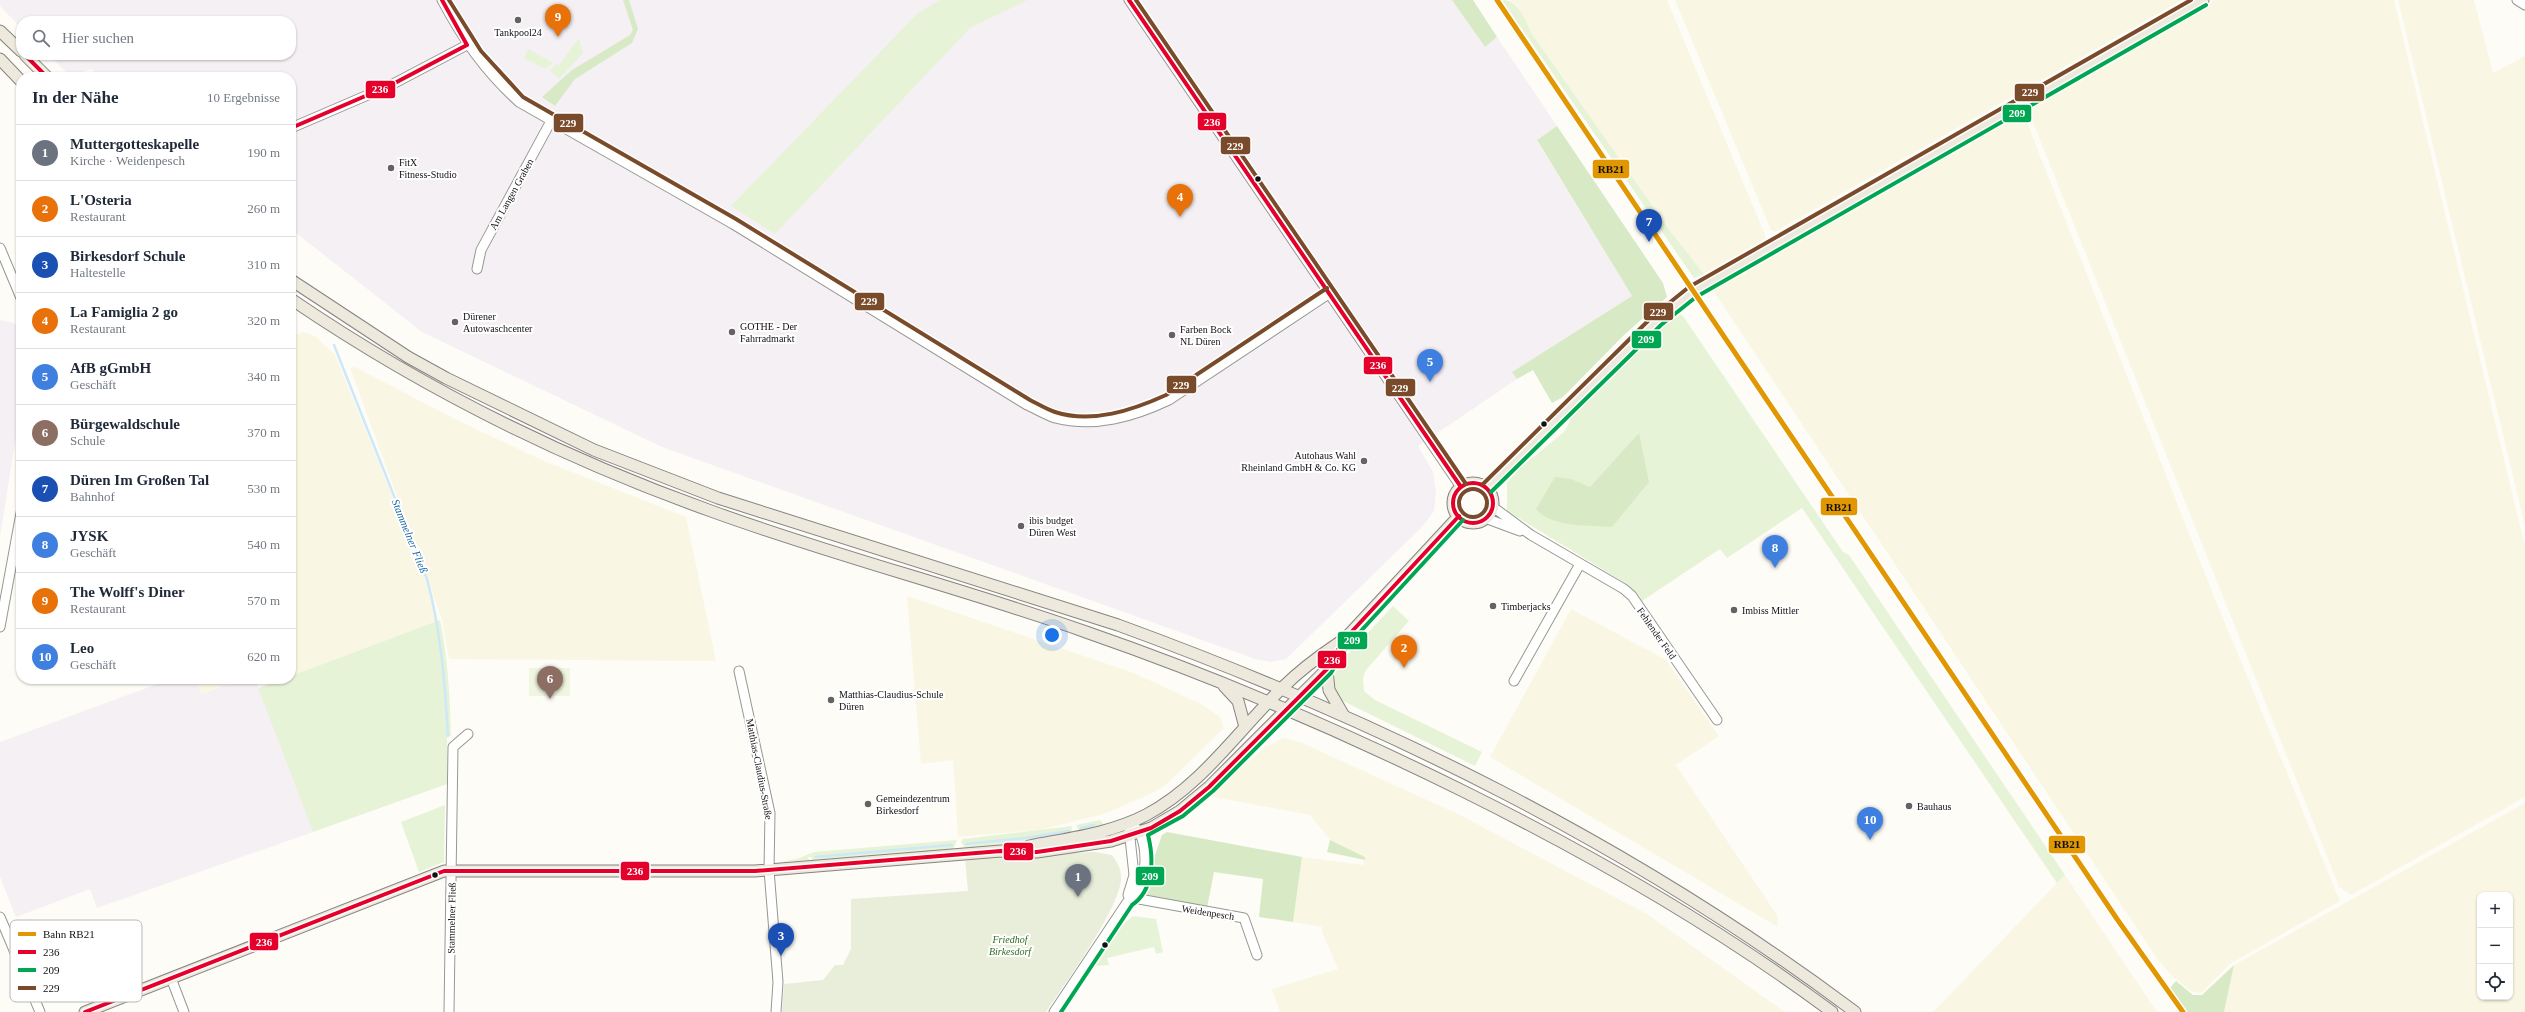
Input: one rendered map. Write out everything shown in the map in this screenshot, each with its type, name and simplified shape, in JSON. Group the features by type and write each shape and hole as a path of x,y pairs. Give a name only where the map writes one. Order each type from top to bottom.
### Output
{"main road":[{"path":"1487,488 1657,320 1693,292 2203,0"},
{"path":"0,31 16,46"},
{"path":"0,59 16,76"},
{"path":"30,60 42,72"},
{"path":"296,283 408,357 446,378 594,450 718,498 1118,626 1282,688 1473,775 1641,869 1752,939 1855,1012"},
{"path":"296,302 359,345 414,378 518,431 586,462 713,512 1038,615 1221,683 1286,709 1395,758 1557,839 1633,882 1732,944 1832,1012"},
{"path":"1474,483 1487,488 1492,497 1493,507 1485,518 1474,523 1459,516 1453,501 1461,487 1474,483"},
{"path":"1001,851 1037,852 1106,843 1141,832 1162,823 1192,802 1327,669 1343,641 1459,516"},
{"path":"142,989 451,870 709,872 769,870 1001,851 1077,838 1130,822 1160,806 1187,786 1282,688 1319,656 1343,641"},
{"path":"1327,669 1329,690 1345,716"},
{"path":"1221,683 1238,701 1245,727"},
{"path":"85,1012 110,1002"}],"street":[{"path":"442,0 467,45 494,80 519,102 733,224 1027,405 1054,417 1079,422 1106,421 1145,411 1169,400 1330,293"},
{"path":"1129,0 1461,487"},
{"path":"2518,0 2525,5"},
{"path":"296,126 392,85 467,45"},
{"name":"Am Langen Graben","path":"477,269 481,250 551,121"},
{"path":"0,248 16,286"},
{"name":"Fehlender Feld","path":"1493,507 1531,535 1624,589 1632,596 1717,720"},
{"name":"Fehlender Feld","path":"1485,518 1531,535"},
{"path":"0,627 16,540"},
{"path":"1514,681 1580,564"},
{"name":"Matthias-Claudius-Straße","path":"739,671 770,813 769,870 778,982 776,1012"},
{"name":"Stammelner Fließ","path":"449,1012 453,746 468,734"},
{"path":"1054,1012 1142,880 1145,854 1141,832 1130,822"},
{"path":"1130,822 1128,836 1134,864 1131,896"},
{"name":"Weidenpesch","path":"1131,896 1157,903 1244,918 1257,955"},
{"path":"0,917 10,941"},
{"path":"170,978 184,1012"},
{"path":"36,1002 40,1012"}],"shaded area":[{"path":"0,0 1452,0 1485,47 1497,37 1557,126 1537,141 1632,296 1513,372 1517,379 1418,446 1433,472 1436,492 1434,511 1422,527 1286,659 1271,662 1255,659 662,447 422,332 296,233 296,72 95,72 91,69 82,72 66,72 54,60 296,60 296,16 16,16 16,23 0,6"},
{"path":"1509,0 1667,0 1765,235 1765,239 1704,274 1668,229 1532,34 1518,6"},
{"path":"1675,0 2182,0 1775,232 1771,230"},
{"path":"2214,0 2394,0 2525,547 2525,797 2351,895 2339,887 2028,110 2029,105"},
{"path":"2398,0 2474,0 2493,73 2525,56 2525,526"},
{"path":"2017,115 2023,116 2028,125 2211,589 2340,901 2230,964 2202,992 2198,993 2191,991 2173,977 2158,960 1712,289 2000,122"},
{"path":"0,320 14,323 16,325 16,437 0,536"},
{"path":"303,332 315,336 335,355 426,579 436,622 296,674 296,335"},
{"path":"355,367 455,419 544,461 686,517 716,661 449,659 442,619 350,368"},
{"path":"907,596 1134,673 1201,704 1220,717 1224,728 1167,784 1152,793 1104,814 1039,830 958,837 953,760 921,764"},
{"path":"1571,609 1666,660 1719,736 1676,765 1777,915 1778,927 1490,757"},
{"path":"157,684 198,684 202,694 227,684 257,684 313,832 97,908 90,889 16,917 0,877 0,742"},
{"path":"198,684 226,684 201,694"},
{"path":"1284,738 1300,742 1460,815 1647,914 1785,1012 1280,1012 1272,989 1338,969 1322,932 1322,927 1293,922 1302,857 1363,865 1365,857 1330,840 1310,815 1208,796 1265,747"},
{"path":"2525,803 2525,1012 2224,1012 2234,965"},
{"path":"2065,875 2157,1012 1933,1012 2057,883"}],"green space":[{"path":"623,0 629,0 638,29 632,43 575,79 555,106 542,97 572,70 630,35 633,30"},
{"path":"940,0 1027,0 970,28 775,234 731,206 918,13"},
{"path":"1452,0 1473,0 1497,37 1485,47"},
{"path":"1502,0 1513,3 1518,7 1532,34 1670,231 1704,274 1694,278"},
{"path":"579,38 583,53 559,79 550,71 556,64 559,65"},
{"path":"528,49 553,63 545,69 524,58"},
{"path":"1557,126 1663,283 1667,297 1624,335 1563,397 1552,403 1533,370 1517,379 1512,372 1632,296 1537,140"},
{"path":"1676,312 1683,316 1843,552 1849,555 2065,875 2057,883 1802,508 1727,558 1720,549 1642,601 1625,583 1507,511 1507,483 1519,469 1565,431 1575,410 1622,362"},
{"path":"1639,433 1649,482 1612,527 1561,523 1551,520 1536,509 1555,477 1571,479 1590,487"},
{"path":"1393,606 1409,621 1366,670 1363,678 1364,691 1375,700 1482,752 1475,766 1337,698 1334,690 1335,668"},
{"path":"440,620 447,663 450,707 451,736 447,736 447,784 313,832 258,688 269,684 296,684 296,674"},
{"path":"529,668 570,668 570,696 529,696"},
{"path":"445,805 444,862 419,872 401,822"},
{"path":"1100,820 1105,826 1079,831 1076,825"},
{"path":"1072,826 1071,835 1030,842 965,848 961,842 963,839"},
{"path":"1167,832 1302,857 1293,922 1259,917 1263,879 1214,872 1207,908 1149,898 1144,893 1144,886 1162,835"},
{"path":"957,840 953,849 812,860 812,857 808,857 809,860 779,862 797,859 814,852"},
{"path":"1330,840 1365,857 1365,860 1327,852"},
{"name":"Friedhof Birkesdorf","path":"1095,852 1112,855 1116,860 1121,874 1119,890 1103,925 1046,1012 782,1012 784,984 823,980 835,965 843,965 851,949 851,899 968,891 965,858"},
{"path":"1133,916 1156,919 1163,952 1156,954 1154,947 1107,958 1109,965 1094,966 1120,927"},
{"path":"2234,965 2224,1012 2187,1012 2170,988 2176,981 2193,995 2202,995"}],"waterway":[{"name":"Stammelner Fließ","path":"334,345 427,579 436,618 442,657 448,736"},
{"path":"1081,828 1094,825"},
{"path":"966,844 1026,838 1069,831"},
{"path":"816,857 952,845"}],"rail line":[{"name":"RB21","path":"1497,0 2117,919 2183,1012"}],"transit line":[{"name":"236","path":"442,0 467,45"},
{"name":"229","path":"449,0 481,51 523,97 736,219 1030,400 1055,412 1083,417 1112,414 1140,406 1166,395 1327,288"},
{"name":"236","path":"1129,0 1461,487"},
{"name":"229","path":"1136,0 1466,484"},
{"name":"229","path":"1483,484 1653,316 1689,287 2191,0"},
{"name":"209","path":"1491,492 1661,325 1696,297 2206,5"},
{"name":"236","path":"296,126 391,85 467,45"},
{"name":"236","path":"30,60 42,72"},
{"name":"236","path":"1473,483 1481,485 1487,489 1491,495 1493,503 1491,511 1487,517 1481,521 1473,523 1465,521 1459,517 1455,511 1453,503 1455,495 1459,489 1465,485 1473,483"},
{"name":"229","path":"1473,489 1483,493 1487,503 1483,513 1473,517 1463,513 1459,503 1463,493 1473,489"},
{"name":"236","path":"142,990 444,871 755,871 1001,851 1037,852 1111,841 1151,828 1180,811 1209,787 1327,669 1343,641 1459,516"},
{"name":"209","path":"1061,1012 1132,905 1145,891 1151,864 1148,835 1183,816 1213,791 1331,673 1348,645 1463,520"},
{"name":"236","path":"85,1012 110,1002"}],"place":[{"name":"Tankpool24","path":"518,20"},
{"name":"The Wolff's Diner","path":"558,37"},
{"name":"FitX Fitness-Studio","path":"391,168"},
{"name":"La Famiglia 2 go","path":"1180,217"},
{"name":"Düren Im Großen Tal","path":"1649,242"},
{"name":"Dürener Autowaschcenter","path":"455,322"},
{"name":"GOTHE - Der Fahrradmarkt","path":"732,332"},
{"name":"Farben Bock NL Düren","path":"1172,335"},
{"name":"AfB gGmbH","path":"1430,382"},
{"name":"Autohaus Wahl Rheinland GmbH & Co. KG","path":"1364,461"},
{"name":"ibis budget Düren West","path":"1021,526"},
{"name":"JYSK","path":"1775,568"},
{"name":"Timberjacks","path":"1493,606"},
{"name":"Imbiss Mittler","path":"1734,610"},
{"name":"L'Osteria","path":"1404,668"},
{"name":"Bürgewaldschule","path":"550,699"},
{"name":"Matthias-Claudius-Schule Düren","path":"831,700"},
{"name":"Gemeindezentrum Birkesdorf","path":"868,804"},
{"name":"Bauhaus","path":"1909,806"},
{"name":"Leo","path":"1870,840"},
{"name":"Muttergotteskapelle","path":"1078,897"},
{"name":"Birkesdorf Schule","path":"781,956"}]}
